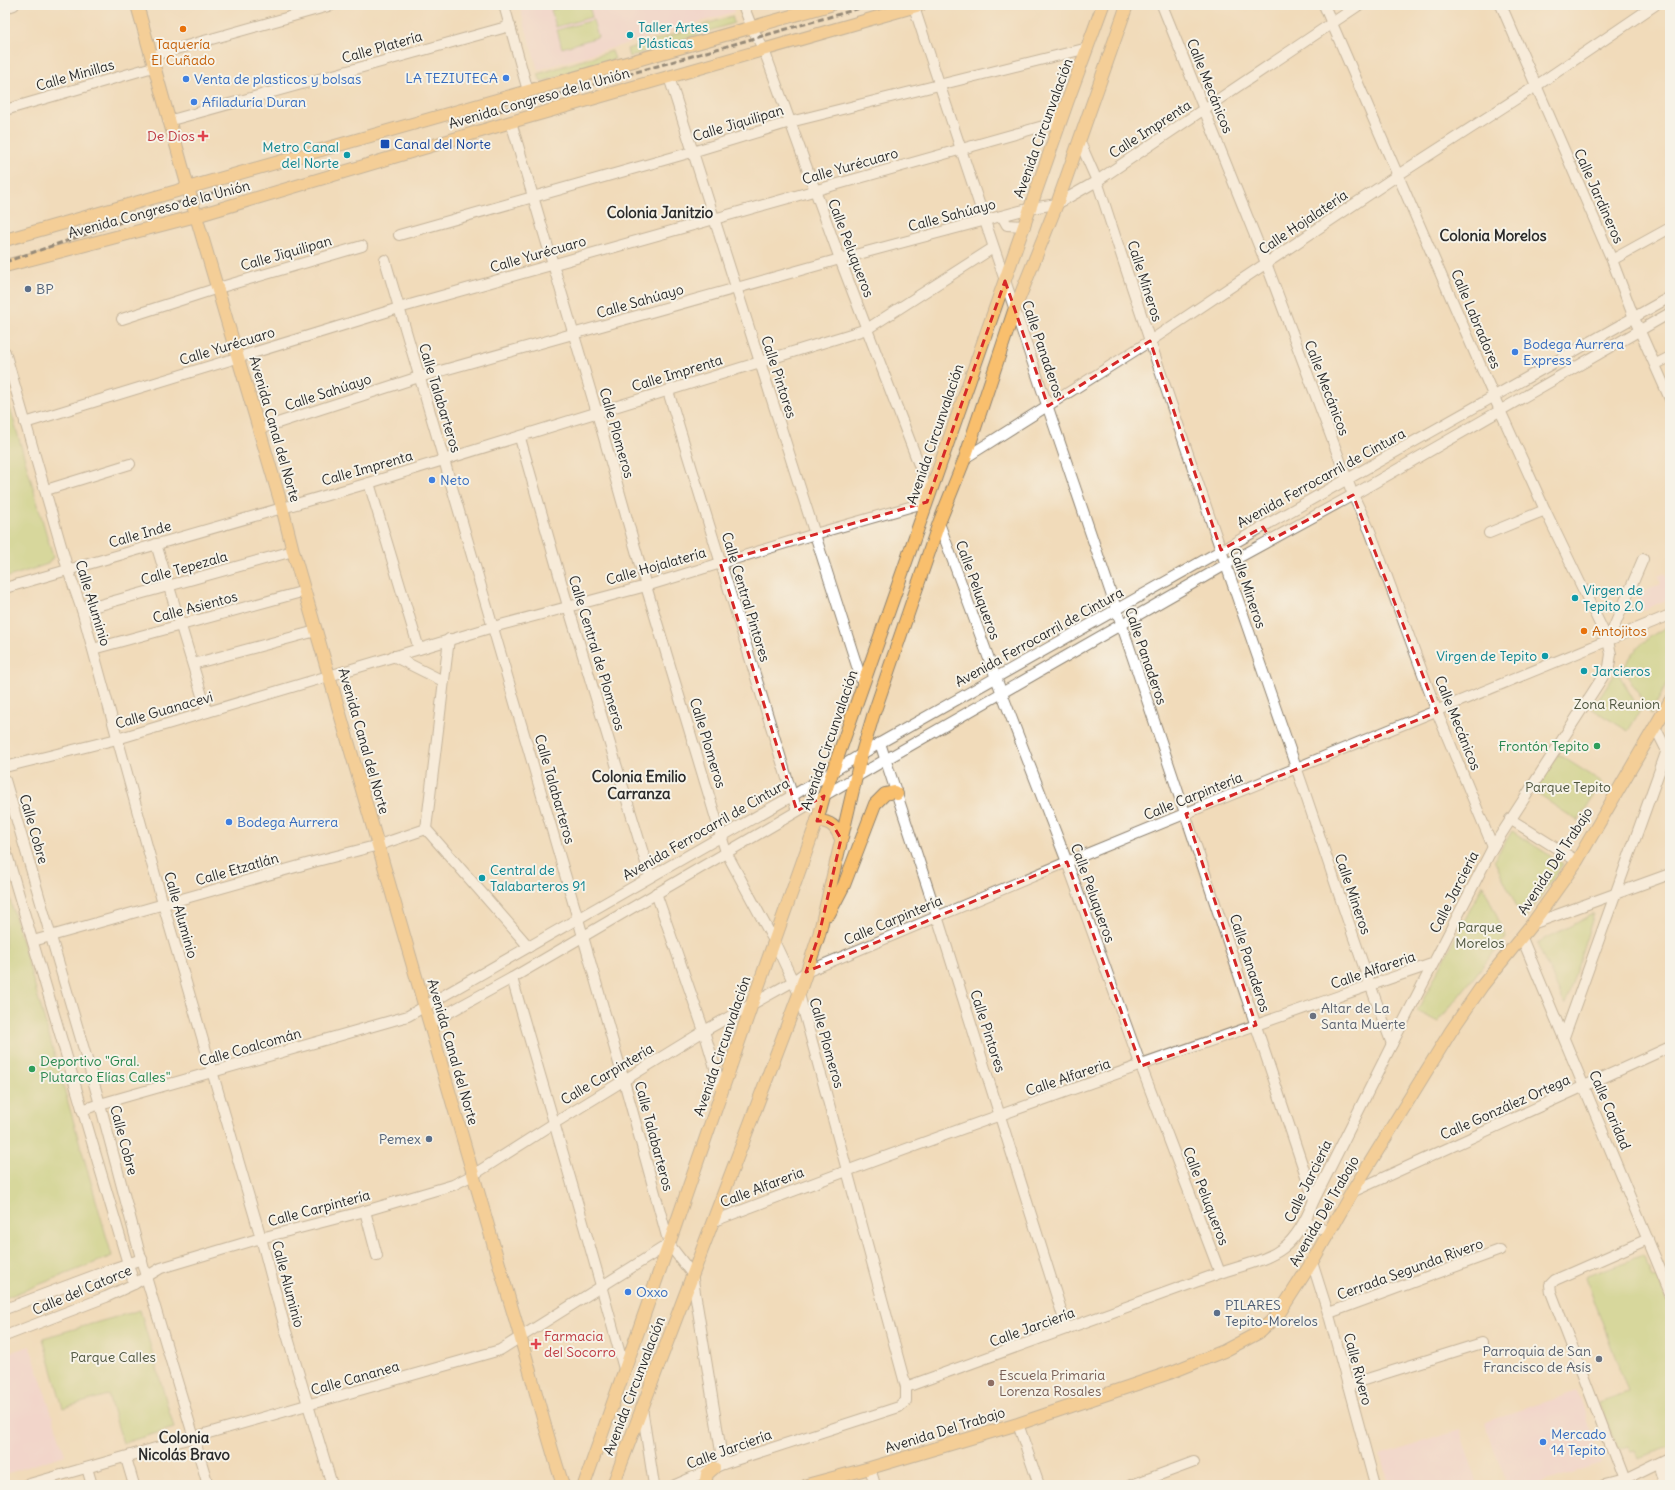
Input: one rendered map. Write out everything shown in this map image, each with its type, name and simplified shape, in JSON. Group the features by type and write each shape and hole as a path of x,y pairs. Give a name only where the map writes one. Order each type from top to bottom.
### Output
{"main road":[{"name":"Avenida Canal del Norte","path":"137,5 168,121 282,507 293,551 563,1485"},
{"name":"Avenida Congreso de la Unión","path":"5,240 830,5"},
{"name":"Avenida Circunvalación","path":"584,1485 817,821 832,772 1103,5"},
{"name":"Avenida Circunvalación","path":"613,1485 799,994 819,935 861,756 872,716 939,523 965,458 1014,311 1057,204 1128,5"},
{"name":"Avenida Congreso de la Unión","path":"5,266 196,216 510,122 917,6"},
{"name":"Avenida Del Trabajo","path":"807,1485 1018,1424 1172,1372 1224,1352 1258,1333 1278,1315 1312,1262 1328,1232 1450,1031 1482,986 1522,938 1577,861 1670,701"},
{"path":"819,935 844,885 875,804 885,794 894,792 897,794"},
{"path":"817,821 826,821 833,825 838,830 842,839"},
{"path":"705,1485 707,1474 719,1466"}],"street":[{"path":"5,8 14,5"},
{"name":"Calle Minillas","path":"5,110 312,8 332,5"},
{"path":"504,5 528,91"},
{"name":"Calle Peluqueros","path":"743,5 752,28 764,50 814,191 921,470 927,502"},
{"name":"Calle Mecánicos","path":"1162,5 1266,263 1347,480 1370,531 1437,712 1493,847"},
{"name":"Calle Labradores","path":"1324,5 1494,397 1545,510 1608,641"},
{"name":"Calle Imprenta","path":"1031,208 1057,204 1097,181 1359,5"},
{"name":"Calle Jardineros","path":"1501,5 1612,260 1634,318 1656,364 1670,399"},
{"name":"Calle Hojalatería","path":"965,458 1150,341 1398,175 1536,86 1654,5"},
{"name":"Calle Panaderos","path":"917,6 939,84 960,149 1186,814 1314,1200"},
{"name":"Calle Platería","path":"168,121 510,26"},
{"name":"Calle Jiquilipan","path":"399,235 692,152 790,122 1088,48"},
{"name":"Calle Pintores","path":"669,77 713,219 863,684"},
{"name":"Calle Yurécuaro","path":"25,423 399,308 1061,121"},
{"name":"Calle Plomeros","path":"510,122 597,413 646,586 726,852 774,941 792,982 799,994 906,1387"},
{"name":"Calle Mineros","path":"1079,140 1097,181 1225,565 1369,986 1392,1044"},
{"name":"Calle Sahúayo","path":"259,430 419,377 840,259 1031,208"},
{"path":"1002,216 1007,226 1025,226"},
{"path":"1612,260 1670,228"},
{"name":"Calle Jiquilipan","path":"122,319 218,288 362,246"},
{"name":"Calle Imprenta","path":"282,507 520,438 668,390 867,329 993,248"},
{"name":"Calle Talabarteros","path":"385,260 578,919 669,1244 692,1274 719,1466"},
{"name":"Avenida Ferrocarril de Cintura","path":"425,1007 650,876 861,756 880,743 1670,297"},
{"name":"Avenida Ferrocarril de Cintura","path":"430,1023 512,978 726,852 1059,660 1121,626 1225,565 1353,495 1670,313"},
{"name":"Calle Aluminio","path":"5,352 68,570 82,610 163,904 261,1238 285,1328 332,1485"},
{"path":"1656,364 1670,357"},
{"name":"Calle Central Pintores","path":"668,390 797,811"},
{"name":"Calle Central de Plomeros","path":"520,438 568,606 650,876"},
{"path":"46,490 130,464"},
{"path":"369,483 419,649"},
{"name":"Calle Hojalatería","path":"329,675 493,627 646,586 720,562 927,502"},
{"name":"Calle Inde","path":"5,588 282,507"},
{"path":"1489,533 1545,510"},
{"name":"Calle Peluqueros","path":"939,523 996,678 1067,862 1141,1066 1220,1272"},
{"path":"1263,526 1271,540"},
{"path":"156,544 182,625 207,712"},
{"name":"Calle Tepezala","path":"82,610 170,587 293,551"},
{"name":"Calle Jarciería","path":"675,1485 719,1466 899,1407 906,1401 906,1387 1220,1272 1275,1254 1292,1240 1306,1221 1314,1200 1432,964 1493,847 1609,667 1611,654 1608,641 1643,559"},
{"name":"Calle Asientos","path":"93,649 305,592"},
{"name":"Calle Carpintería","path":"146,1277 161,1268 261,1238 365,1211 453,1185 473,1175 553,1124 704,1032 792,982 806,972 1067,862 1670,616"},
{"path":"193,664 316,630"},
{"path":"449,640 426,829 529,947"},
{"path":"1052,646 1059,660"},
{"path":"393,656 443,681"},
{"name":"Calle Guanacevi","path":"5,767 117,738 329,675"},
{"path":"1564,1037 1614,894 1668,753 1655,727"},
{"name":"Calle Pintores","path":"880,743 937,916 1067,1329"},
{"name":"Calle Cobre","path":"5,780 100,1104 146,1277 208,1485"},
{"path":"1510,819 1577,861"},
{"name":"Calle Etzatlán","path":"33,941 317,860 379,845 426,829"},
{"path":"5,848 134,1284"},
{"path":"1532,924 1670,874"},
{"path":"656,893 704,1032 722,1091"},
{"name":"Calle Caridad","path":"1522,938 1670,1293"},
{"name":"Calle Alfareria","path":"714,1221 848,1170 1000,1115 1432,964"},
{"path":"512,978 553,1124 602,1287 624,1369"},
{"name":"Calle Coalcomán","path":"82,1110 408,1016 425,1007"},
{"name":"Calle González Ortega","path":"1352,1192 1670,1047"},
{"path":"365,1211 377,1256"},
{"path":"1306,1221 1328,1232"},
{"path":"1623,1480 1550,1285 1555,1280 1648,1239"},
{"name":"Calle Cananea","path":"26,1485 309,1406 500,1350 669,1244"},
{"name":"Cerrada Segunda Rivero","path":"1329,1313 1500,1250"},
{"name":"Calle del Catorce","path":"5,1309 127,1263 142,1259"},
{"name":"Calle Rivero","path":"1312,1262 1329,1313 1374,1485"},
{"name":"Calle del Catorce","path":"5,1336 106,1297 146,1277"},
{"path":"1348,1385 1482,1343"},
{"path":"642,1408 654,1485"},
{"path":"1018,1424 1039,1485"},
{"path":"126,1458 134,1485"},
{"path":"1604,1485 1623,1480 1670,1458"},
{"path":"1132,1485 1194,1462"},
{"path":"1659,1463 1666,1485"},
{"path":"87,1468 92,1485"},
{"path":"870,1468 875,1485"}],"highlighted area":[{"path":"1005,281 1048,406 1150,341 1221,550 1263,527 1271,540 1353,495 1437,712 1186,814 1256,1025 1141,1066 1067,862 806,972 819,935 841,839 833,825 826,821 817,821 824,796 797,811 720,562 927,502"}],"shaded area":[{"path":"519,5 732,5 734,12 538,70"},
{"path":"1665,573 1669,581 1670,580 1670,598 1644,610 1637,595 1661,584 1658,576"},
{"path":"30,1346 65,1455 5,1474 5,1354"},
{"name":"Mercado 14 Tepito","path":"1577,1391 1601,1463 1534,1485 1506,1485 1485,1422"},
{"path":"1460,1430 1478,1485 1390,1485 1380,1455"}],"green space":[{"path":"568,5 589,5 592,17 556,27 551,10"},
{"path":"732,16 734,23 629,57 627,49"},
{"path":"593,20 598,37 562,48 557,30"},
{"path":"612,51 615,59 541,82 538,74"},
{"path":"5,390 53,557 48,564 5,578"},
{"path":"1670,625 1670,678 1651,714 1623,669 1642,643"},
{"name":"Zona Reunion","path":"1617,671 1640,711 1628,731 1592,709"},
{"name":"Parque Tepito","path":"1558,754 1602,782 1578,821 1534,792"},
{"name":"Parque Morelos","path":"1512,831 1563,864 1524,921 1494,860"},
{"name":"Deportivo \"Gral. Plutarco Elías Calles\"","path":"5,882 112,1256 5,1298"},
{"name":"Parque Morelos","path":"1483,885 1506,937 1438,1022 1417,1011"},
{"path":"1594,914 1565,1005 1537,943"},
{"path":"1644,1255 1652,1277 1657,1276 1670,1311 1670,1447 1638,1458 1635,1450 1631,1451 1628,1446 1619,1449 1617,1448 1599,1402 1628,1392 1586,1278 1587,1276"},
{"name":"Parque Calles","path":"140,1310 174,1428 123,1443 108,1395 63,1408 43,1338"}],"railway":[{"path":"489,114 871,5"},
{"path":"5,262 174,204 236,186"}],"place":[{"name":"Taquería El Cuñado","path":"183,29"},
{"name":"Taller Artes Plásticas","path":"630,35"},
{"name":"LA TEZIUTECA","path":"506,78"},
{"name":"Venta de plasticos y bolsas","path":"186,79"},
{"name":"Afiladuría Duran","path":"194,102"},
{"name":"De Dios","path":"203,136"},
{"name":"Canal del Norte","path":"385,144"},
{"name":"Metro Canal del Norte","path":"347,155"},
{"name":"BP","path":"28,289"},
{"name":"Bodega Aurrera Express","path":"1515,352"},
{"name":"Neto","path":"432,480"},
{"name":"Virgen de Tepito 2.0","path":"1575,598"},
{"name":"Antojitos","path":"1584,631"},
{"name":"Virgen de Tepito","path":"1545,656"},
{"name":"Jarcieros","path":"1584,671"},
{"name":"Frontón Tepito","path":"1597,746"},
{"name":"Bodega Aurrera","path":"229,822"},
{"name":"Central de Talabarteros 91","path":"482,878"},
{"name":"Altar de La Santa Muerte","path":"1313,1016"},
{"name":"Deportivo \"Gral. Plutarco Elías Calles\"","path":"32,1069"},
{"name":"Pemex","path":"429,1139"},
{"name":"Oxxo","path":"628,1292"},
{"name":"PILARES Tepito-Morelos","path":"1217,1313"},
{"name":"Farmacia del Socorro","path":"536,1344"},
{"name":"Parroquia de San Francisco de Asís","path":"1599,1359"},
{"name":"Escuela Primaria Lorenza Rosales","path":"991,1383"},
{"name":"Mercado 14 Tepito","path":"1543,1442"}],"district":[{"name":"Colonia Janitzio","path":"660,212"},
{"name":"Colonia Morelos","path":"1493,235"},
{"name":"Colonia Emilio Carranza","path":"639,784"},
{"name":"Colonia Nicolás Bravo","path":"184,1446"}]}
